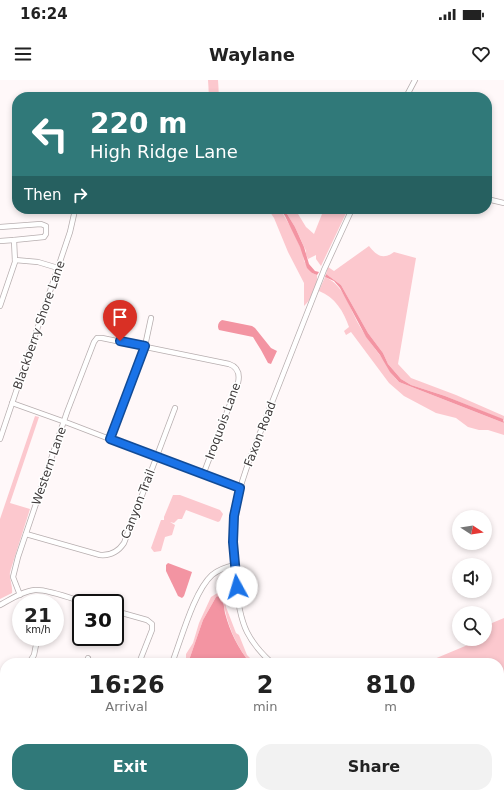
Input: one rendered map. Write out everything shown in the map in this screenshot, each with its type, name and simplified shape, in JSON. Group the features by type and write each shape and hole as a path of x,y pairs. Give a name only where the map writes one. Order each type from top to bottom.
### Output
{"street":[{"path":"409,92 415,80"},
{"path":"492,201 504,203"},
{"name":"Blackberry Shore Lane","path":"0,437 58,268 74,214"},
{"name":"Faxon Road","path":"267,658 254,644 246,631 241,616 234,565 234,516 240,488 298,334 324,270 350,214"},
{"path":"0,227 41,224 46,226 46,234 44,237 0,241"},
{"path":"0,306 2,295 15,260 14,240"},
{"path":"15,260 38,262 58,268"},
{"path":"110,439 145,346 151,318"},
{"name":"Iroquois Lane","path":"96,338 145,346 229,364 238,370 238,383 203,475"},
{"name":"Western Lane","path":"20,594 14,582 14,572 64,421 96,338"},
{"path":"12,403 64,421 240,488"},
{"path":"157,457 175,408"},
{"name":"Canyon Trail","path":"26,534 100,555 111,555 118,551 124,543 157,457"},
{"path":"174,658 196,598 202,586 221,569 234,565"},
{"path":"22,594 30,591 41,590 55,594"},
{"path":"0,605 12,599"},
{"path":"124,614 147,620 152,624 152,630 141,658"},
{"path":"32,658 36,646"}],"shaded area":[{"path":"208,80 218,80 219,92 209,92"},
{"path":"271,214 283,214 303,253 304,261 312,273 317,275 317,283 314,292 310,300 304,306 304,283 288,252"},
{"path":"284,214 287,214 295,227 304,247 309,264 315,271 319,272 317,275 312,273 307,268 300,247"},
{"path":"287,214 298,214 306,227 314,234 322,214 346,214 321,266 316,259 316,255 308,259 295,227"},
{"path":"369,246 380,256 387,256 394,252 416,258 398,364 411,378 456,395 504,416 504,420 445,396 411,385 401,379 388,364 383,353 368,333 341,285 326,274 328,267 334,271"},
{"path":"326,274 341,285 368,333 383,353 388,364 401,379 411,385 445,396 503,419 504,423 399,382 390,372 380,355 366,337 340,288 334,281 325,277"},
{"path":"325,277 331,280 343,293 362,330 382,357 393,376 399,382 504,423 504,435 488,430 479,430 468,427 456,418 436,413 404,396 389,383 351,332 346,335 344,331 349,327 334,301 319,291 317,295"},
{"path":"222,320 252,326 255,328 271,348 277,351 271,364 268,363 253,337 219,330 218,325"},
{"path":"35,416 39,417 10,503 30,509 10,572 12,593 0,599 0,519"},
{"path":"173,495 180,495 220,510 223,514 218,522 186,510 182,519 178,519 174,523 170,522 175,525 172,535 165,537 161,551 154,552 151,548 161,520 164,520"},
{"path":"168,563 192,572 182,598 178,596 166,571 166,565"},
{"path":"219,592 225,596 226,607 236,633 239,635 247,655 250,658 246,658 236,641 229,625 223,600 216,597 203,620 190,658 186,658 186,654 193,643 199,623 211,597"},
{"path":"219,596 223,602 229,627 238,646 246,658 190,658 203,620 216,597"},
{"path":"504,618 504,658 437,658 465,646 492,646 492,623"}],"route":[{"path":"120,341 145,346 110,439 240,488 234,516 233,542 237,587"}]}
